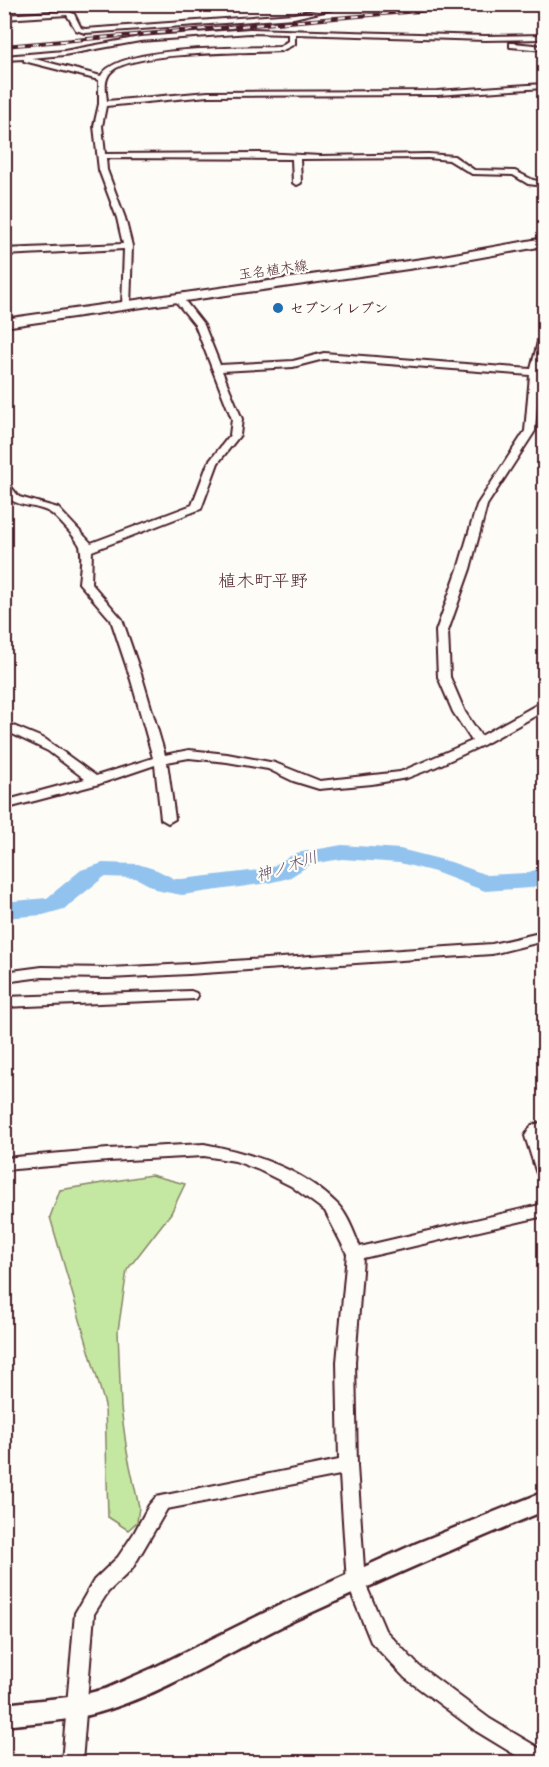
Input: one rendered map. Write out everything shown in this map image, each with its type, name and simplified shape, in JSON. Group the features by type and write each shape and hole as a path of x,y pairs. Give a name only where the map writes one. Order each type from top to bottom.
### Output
{"main road":[{"name":"玉名植木線","path":"4,323 443,260 544,242"}],"street":[{"path":"4,17 68,14 72,15 78,29 85,31 294,16 330,9 328,4"},
{"path":"291,31 301,26 294,16"},
{"path":"4,58 64,53 140,39 250,31 485,38 544,37"},
{"path":"127,306 128,246 121,218 103,170 101,156 98,126 103,104 103,79 110,68 117,64 159,54 281,49 292,42 291,31"},
{"path":"485,38 511,45 544,48"},
{"path":"19,57 103,79"},
{"path":"103,104 208,94 437,93 544,86"},
{"path":"101,156 428,156 451,158 472,172 515,173 531,182 544,184"},
{"path":"296,157 297,183"},
{"path":"4,252 128,246"},
{"path":"86,549 197,507 213,463 235,435 237,419 217,368 199,326 178,298"},
{"path":"479,742 459,712 444,677 442,631 464,568 482,505 530,431 544,338"},
{"path":"217,368 293,364 324,356 540,373"},
{"path":"4,485 15,499 54,510 85,543 85,583 116,619 137,680 165,780 168,819"},
{"path":"4,805 95,781 158,760 189,754 271,766 319,785 402,775 479,742 544,706"},
{"path":"4,726 42,742 77,765 95,781"},
{"path":"4,977 42,972 109,973 177,970 492,949 544,937"},
{"path":"4,1002 191,996"},
{"path":"544,1127 537,1129 533,1136 544,1171"},
{"path":"4,1164 204,1150 237,1156 265,1166 316,1194 331,1207 355,1254 346,1362 348,1466 356,1583 378,1636 412,1672 483,1725 544,1762"},
{"path":"355,1254 544,1210"},
{"path":"72,1762 85,1613 101,1586 125,1563 141,1539 155,1510 162,1502 348,1466"},
{"path":"4,1715 78,1707 108,1699 161,1676 286,1613 425,1550 544,1501"}],"green space":[{"path":"151,1175 185,1184 171,1213 127,1270 118,1331 121,1408 127,1452 139,1507 137,1522 128,1530 108,1517 105,1405 50,1217 60,1190"}],"waterway":[{"path":"4,5 14,4"},
{"name":"神ノ木川","path":"4,910 55,904 68,896 90,875 103,870 138,871 168,885 182,887 268,876 281,873 304,858 342,852 400,856 443,867 485,883 530,880 544,874"}],"railway":[{"path":"4,46 501,4"}],"place":[{"name":"セブンイレブン","path":"278,308"}],"district":[{"name":"植木町平野","path":"263,581"}]}
